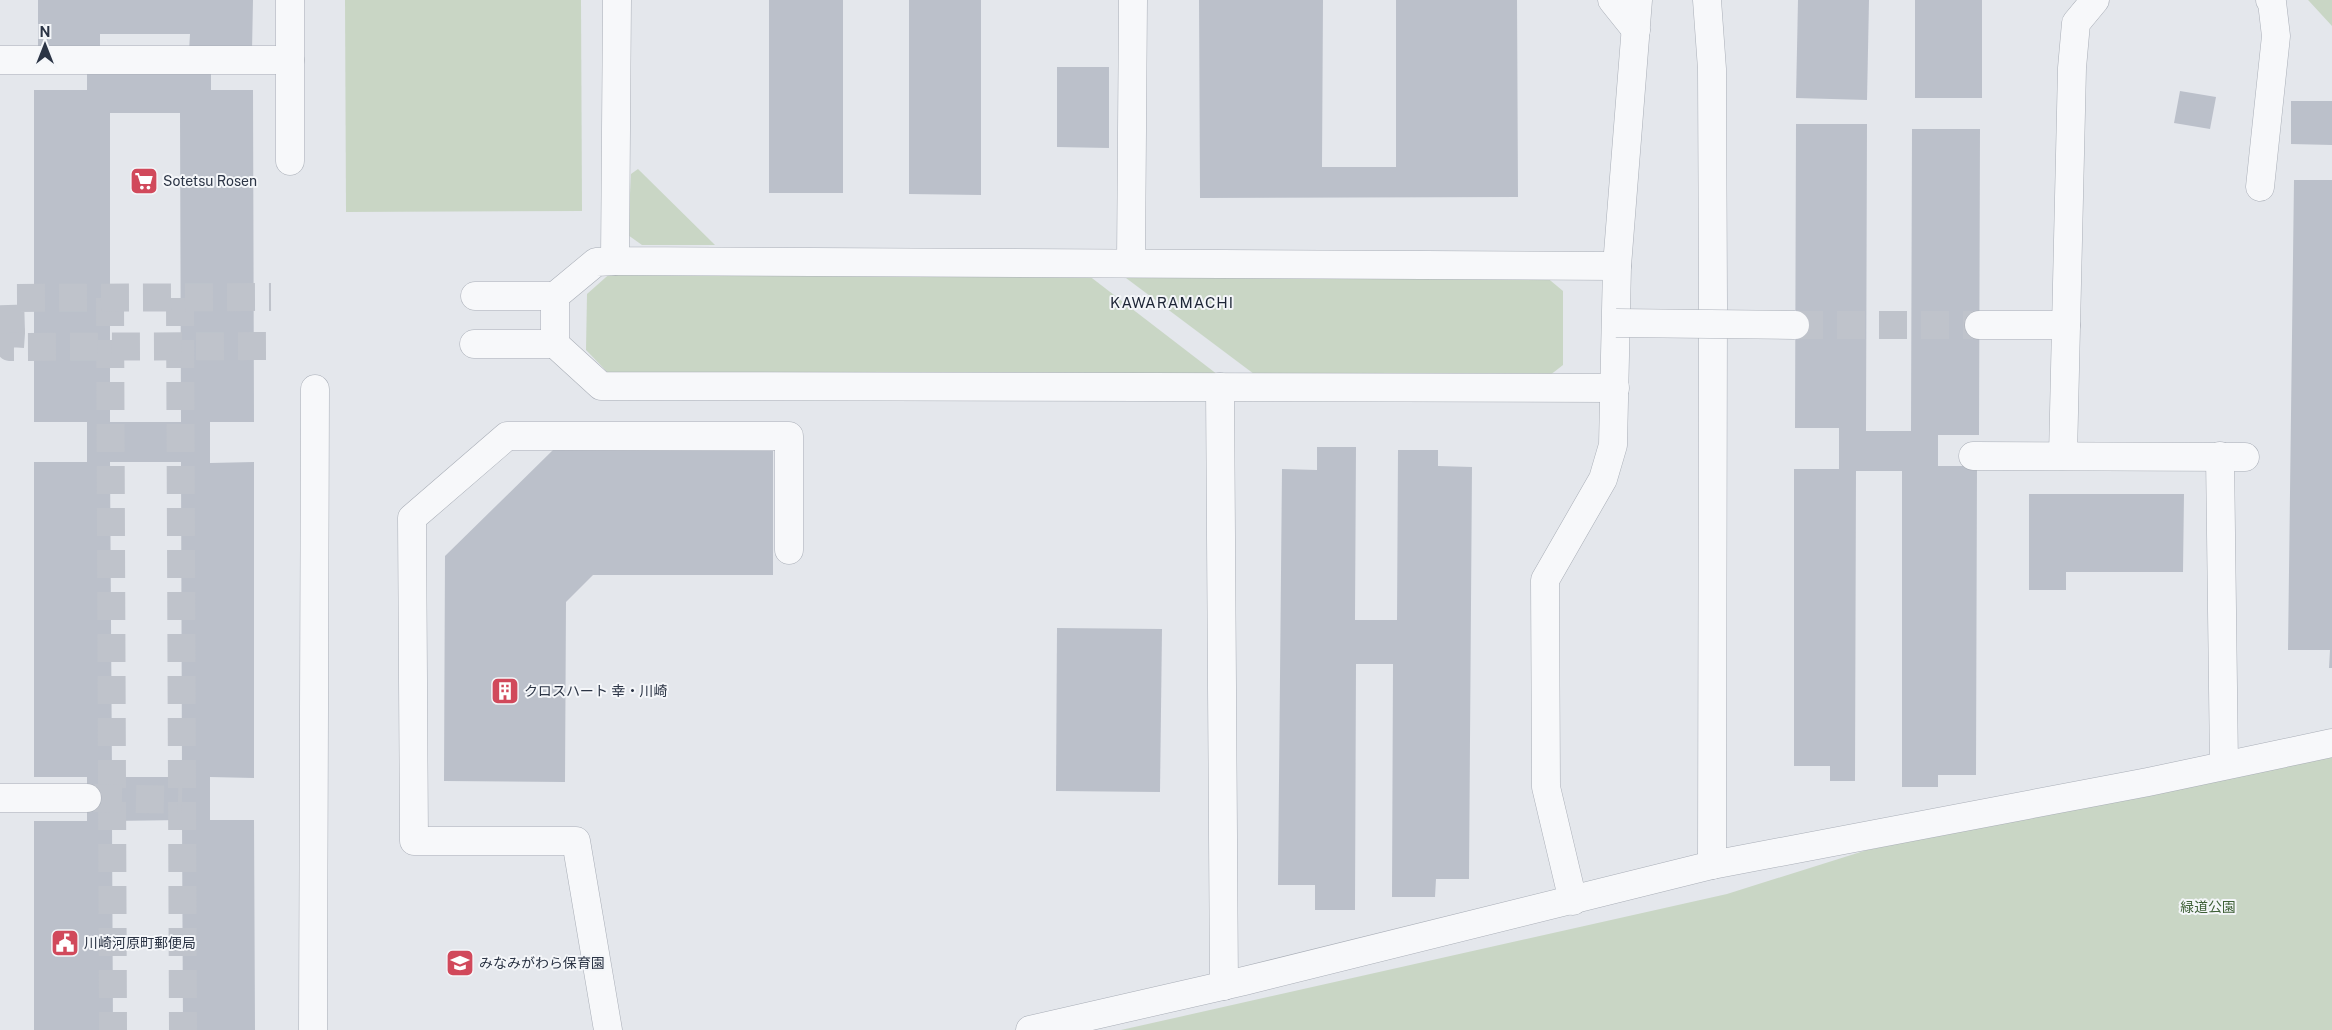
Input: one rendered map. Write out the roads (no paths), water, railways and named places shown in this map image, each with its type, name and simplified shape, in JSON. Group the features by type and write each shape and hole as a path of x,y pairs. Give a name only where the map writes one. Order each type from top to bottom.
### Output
{"street":[{"path":"290,0 290,161"},
{"path":"615,262 616,0"},
{"path":"1131,263 1133,0"},
{"path":"1612,0 1636,30"},
{"path":"1573,901 1546,787 1545,580 1603,479 1612,445 1617,266 1638,0"},
{"path":"1707,0 1712,69 1712,865"},
{"path":"2062,456 2072,68 2076,23 2095,0"},
{"path":"2260,187 2276,36 2270,0"},
{"path":"0,60 290,60"},
{"path":"475,296 555,296 596,262 1617,266"},
{"path":"555,296 555,344"},
{"path":"1616,323 1795,325"},
{"path":"1979,325 2066,325"},
{"path":"474,344 555,344 601,386 1615,388"},
{"path":"1220,387 1224,986"},
{"path":"313,1030 315,388"},
{"path":"608,1030 576,841 414,841 412,518 507,436 789,436 789,550"},
{"path":"1973,456 2233,457 2224,765"},
{"path":"1030,1030 1224,986 1712,865 2332,743"},
{"path":"0,798 87,798"}],"tunnel":[{"path":"11,333 10,298 271,297"},
{"path":"110,298 113,1030"},
{"path":"180,298 183,1030"},
{"path":"1795,325 1979,325"},
{"path":"1,333 11,333 10,347 271,346"},
{"path":"94,798 182,800"}],"place":[{"name":"Sotetsu Rosen","path":"144,181"},
{"name":"クロスハート 幸・川崎","path":"505,691"},
{"name":"川崎河原町郵便局","path":"65,943"},
{"name":"みなみがわら保育園","path":"460,963"}],"district":[{"name":"KAWARAMACHI","path":"1172,302"}],"park label":[{"name":"緑道公園","path":"2208,907"}]}
